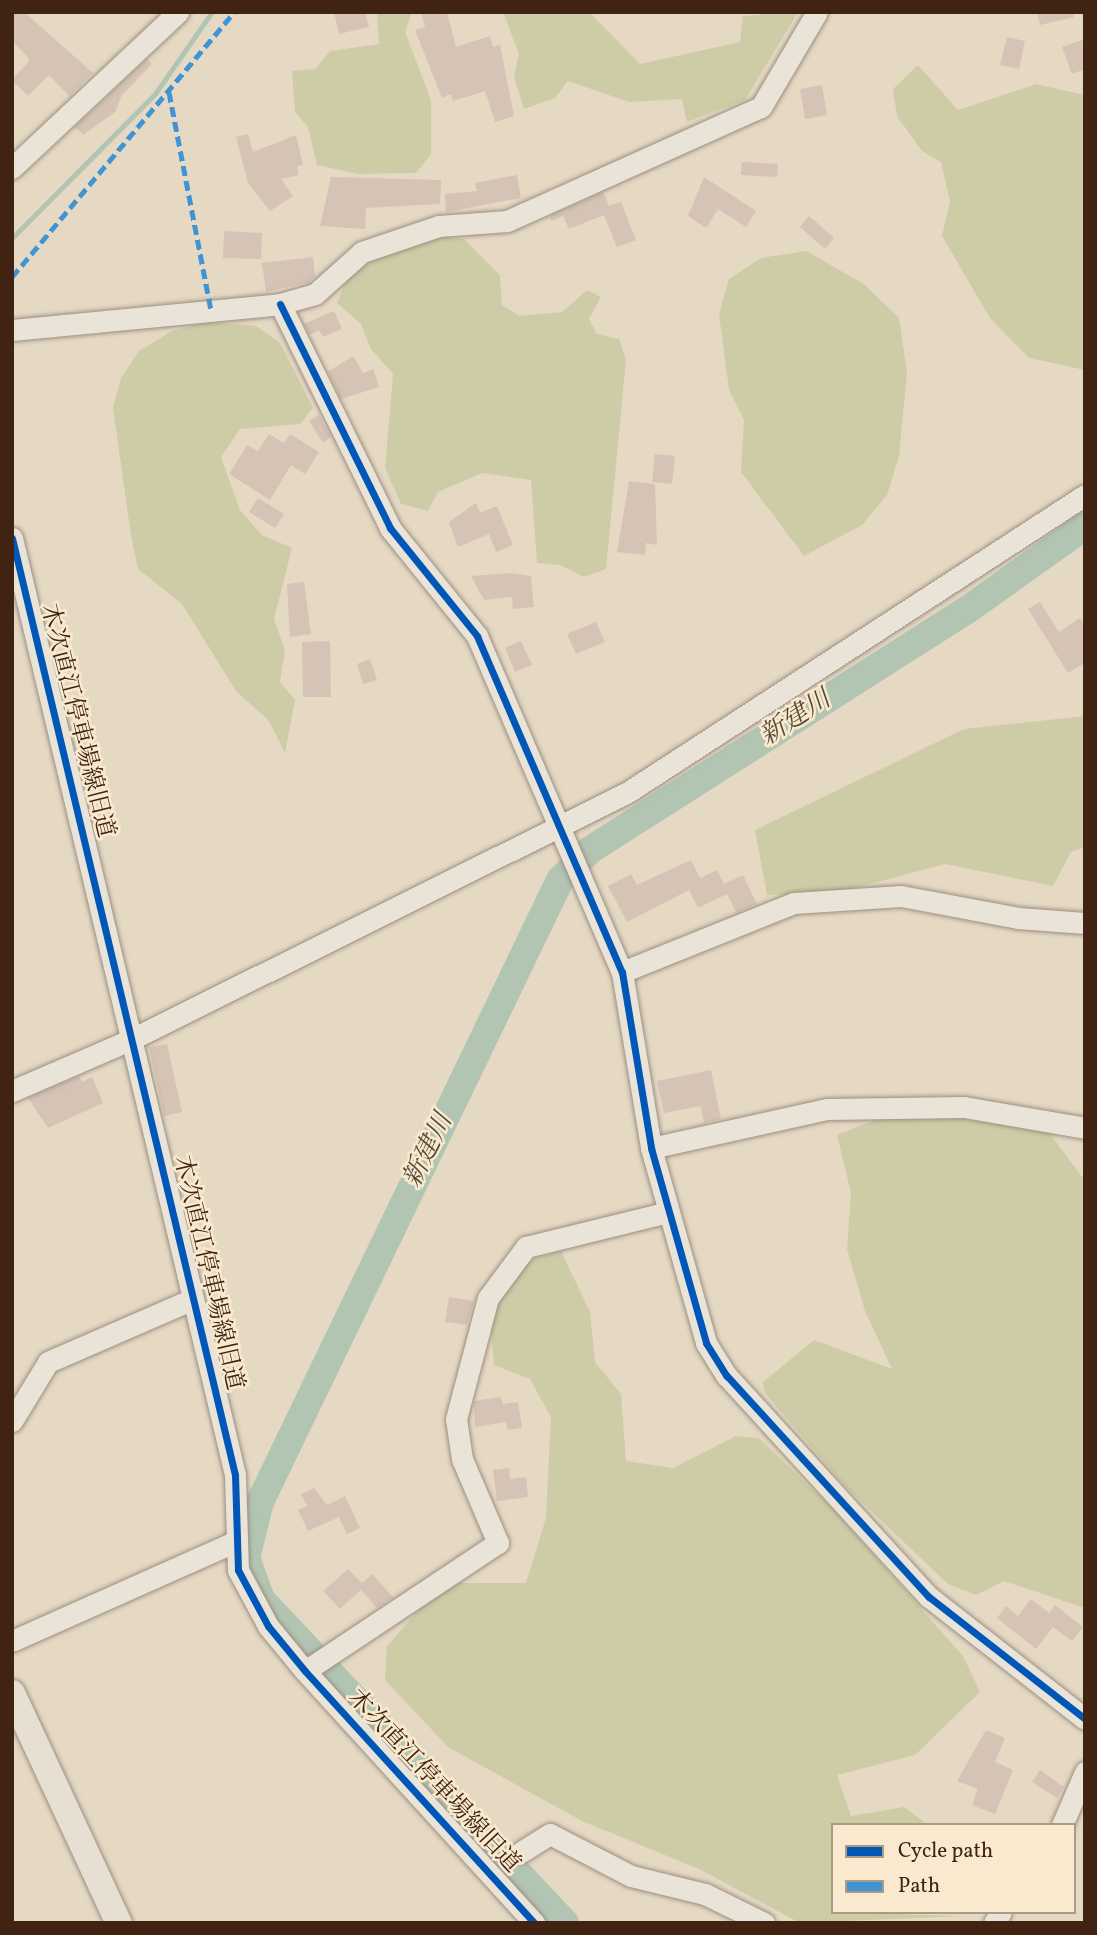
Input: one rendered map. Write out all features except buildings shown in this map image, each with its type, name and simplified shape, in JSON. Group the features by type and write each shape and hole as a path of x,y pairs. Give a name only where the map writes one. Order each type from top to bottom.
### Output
{"main road":[{"path":"12,1693 119,1923"}],"street":[{"path":"12,168 178,12"},
{"path":"12,330 280,304 315,294 362,252 439,226 507,221 761,107 817,12"},
{"path":"280,304 390,528 477,636 622,972 651,1148 699,1329 727,1376 929,1597 1085,1719"},
{"path":"12,1091 132,1039 563,833 1085,495"},
{"name":"木次直江停車場線旧道","path":"13,542 235,1475 238,1570 248,1594 305,1671 534,1923"},
{"path":"622,972 794,903 901,896 1018,918 1085,923"},
{"path":"651,1148 828,1109 964,1107 1085,1128"},
{"path":"305,1671 498,1543 462,1459 456,1419 488,1298 526,1247 668,1212"},
{"path":"12,1421 48,1362 193,1299"},
{"path":"12,1641 237,1541"},
{"path":"1063,1823 1085,1772"},
{"path":"521,1853 550,1834 631,1876 705,1894 764,1923"}],"shaded area":[{"path":"377,12 412,12 405,32 431,100 431,154 416,173 358,174 317,165 308,127 295,112 292,71 315,69 330,51 379,44"},
{"path":"503,12 589,12 640,64 740,42 743,16 798,12 745,100 687,122 682,99 629,102 568,81 555,98 524,109 514,77 519,54"},
{"path":"918,65 958,110 1036,84 1085,95 1085,370 1029,358 990,318 942,236 950,201 941,162 922,151 897,116 893,89"},
{"path":"440,237 464,239 500,275 502,305 520,316 562,312 587,290 601,297 589,319 597,334 619,339 626,360 606,569 584,577 560,565 537,563 531,480 482,473 438,492 428,511 401,504 385,468 393,374 371,349 361,324 337,303 349,274 403,246"},
{"path":"806,251 864,284 899,318 907,373 899,456 887,495 862,525 804,556 741,472 744,420 729,390 719,314 729,279 761,258"},
{"path":"208,322 256,326 280,343 313,408 300,424 240,429 221,457 240,510 262,535 292,548 274,619 285,650 280,682 295,700 285,753 269,721 236,691 182,604 138,569 131,535 113,408 121,378 139,351 172,331"},
{"path":"1085,716 1085,847 1071,852 1053,886 945,864 836,893 767,895 755,830 964,729"},
{"path":"957,1116 1045,1127 1085,1181 1085,1608 1004,1581 976,1595 948,1584 846,1487 764,1392 763,1382 814,1340 892,1369 865,1311 847,1249 851,1193 837,1135 883,1117"},
{"path":"561,1251 590,1312 595,1362 621,1394 626,1461 673,1468 736,1436 759,1438 834,1510 963,1656 980,1692 915,1755 837,1775 851,1816 904,1807 925,1823 831,1823 831,1914 962,1916 800,1923 699,1869 582,1821 448,1747 385,1680 387,1646 442,1583 526,1583 546,1518 551,1417 530,1379 494,1365 491,1333 495,1301 531,1260"}],"waterway":[{"path":"12,238 155,94 212,12"},
{"name":"新建川","path":"565,1923 261,1599 246,1558 260,1502 560,880 590,850 967,610 1085,526"}],"marked path":[{"path":"12,277 234,12"},
{"path":"169,92 211,311"}],"cycle path":[{"path":"280,304 390,528 477,636 622,972 651,1148 706,1343 727,1376 929,1597 1085,1719"},
{"path":"12,538 235,1475 238,1570 268,1626 305,1671 534,1923"}]}
